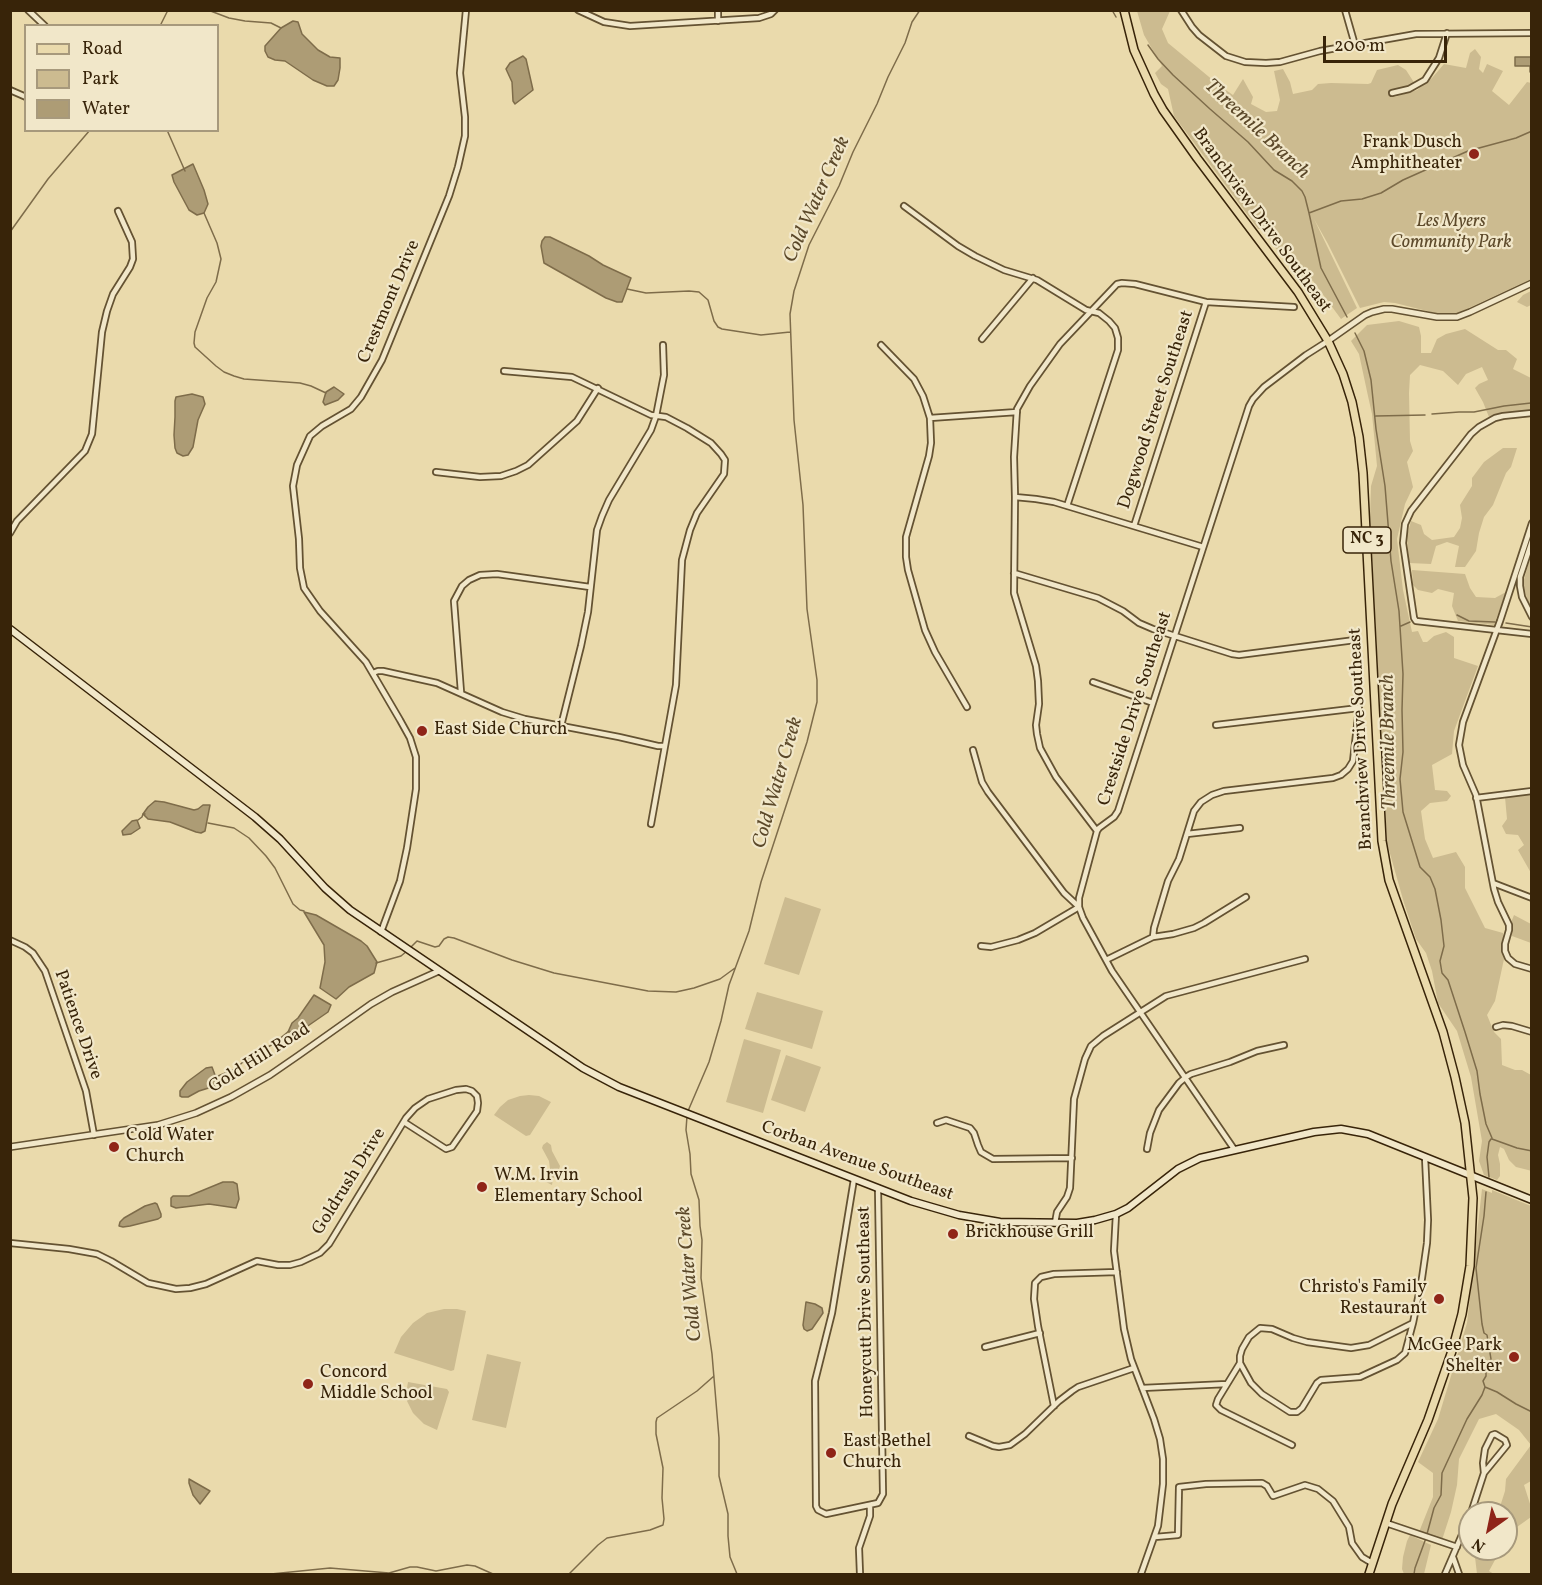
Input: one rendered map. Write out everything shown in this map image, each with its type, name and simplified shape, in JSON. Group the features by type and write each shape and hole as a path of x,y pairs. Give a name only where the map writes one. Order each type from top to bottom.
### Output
{"main road":[{"name":"Branchview Drive Southeast","path":"1124,10 1134,50 1163,110 1298,292 1328,341 1343,374 1352,402 1359,437 1363,473 1380,825 1385,861 1395,897 1450,1054 1460,1095 1473,1198 1470,1266 1460,1323 1445,1375 1392,1504 1369,1575"},
{"name":"Corban Avenue Southeast","path":"10,629 255,818 280,840 337,900 583,1068 619,1087 911,1201 966,1216 1009,1222 1055,1223 1095,1220 1116,1214 1135,1203 1185,1165 1200,1158 1314,1132 1341,1129 1368,1134 1532,1200"}],"street":[{"path":"28,10 43,24"},
{"name":"Crestmont Drive","path":"381,932 394,900 402,870 413,810 417,765 410,738 366,662 312,601 304,588 294,506 294,479 297,465 310,436 351,409 369,383 389,345 449,196 465,136 460,73 466,10"},
{"path":"578,10 604,22 621,25 759,18 775,10"},
{"path":"718,10 718,21"},
{"path":"1181,10 1199,35 1226,56 1236,60 1273,63 1320,51 1416,34 1532,33"},
{"path":"1345,10 1355,45"},
{"path":"1392,93 1409,89 1425,80 1439,58 1447,33"},
{"path":"10,90 24,96"},
{"path":"904,206 975,256 1004,270 1033,278 1086,310 1099,313 1112,324 1117,333 1119,344 1067,506"},
{"path":"10,533 17,521 85,451 92,434 102,332 113,294 133,259 132,242 118,211"},
{"path":"982,339 1033,278"},
{"path":"1097,831 1056,777 1040,748 1036,725 1039,704 1038,681 1028,638 1015,601 1014,457 1017,412 1021,401 1049,357 1114,286 1122,283 1135,284 1206,302 1294,306"},
{"path":"1328,341 1372,312 1392,309 1437,317 1457,317 1532,283"},
{"name":"Dogwood Street Southeast","path":"1134,526 1206,302"},
{"name":"Crestside Drive Southeast","path":"1078,907 1097,831 1118,811 1241,428 1253,399 1264,387 1306,354 1328,341"},
{"path":"561,726 588,612 596,539 602,516 609,500 647,438 656,416 664,375 663,345"},
{"path":"880,345 914,379 923,396 930,418 929,456 906,537 906,557 925,630 967,707"},
{"path":"504,371 572,377 651,415 666,417 711,443 722,454 725,467 722,479 697,513 685,546 681,572 676,684 651,824"},
{"path":"436,472 494,477 509,474 523,467 577,421 597,388"},
{"path":"930,418 1017,412"},
{"path":"1532,413 1503,416 1479,427 1472,434 1409,516 1403,543 1416,621 1532,634"},
{"path":"1015,497 1067,506 1203,547"},
{"path":"1532,523 1460,736 1460,758 1476,798 1493,883 1498,902 1509,925 1505,951 1508,958 1515,964 1532,969"},
{"path":"1532,541 1520,577 1520,586 1522,597 1532,617"},
{"path":"1014,573 1098,598 1123,611 1139,623 1220,651 1239,655 1355,640"},
{"path":"461,693 454,600 462,586 469,580 480,575 497,574 590,587"},
{"path":"373,674 383,671 437,682 513,716 664,746"},
{"path":"1093,682 1153,703"},
{"path":"1153,937 1168,881 1179,859 1197,807 1205,798 1224,791 1333,778 1344,773 1353,758 1359,708 1216,725"},
{"path":"973,750 982,782 988,792 1064,894 1078,907 1106,960 1234,1149"},
{"path":"1476,798 1532,791"},
{"path":"1187,834 1240,828"},
{"path":"1493,883 1532,898"},
{"path":"1106,960 1153,937 1194,928 1246,897"},
{"path":"981,946 991,947 1026,937 1078,907"},
{"name":"Patience Drive","path":"10,940 33,953 45,971 86,1091 94,1135"},
{"path":"1055,1223 1057,1212 1070,1188 1074,1099 1089,1050 1103,1036 1166,996 1305,959"},
{"name":"Gold Hill Road","path":"11,1146 161,1124 216,1105 279,1068 371,1004 439,971"},
{"path":"1496,1027 1512,1026 1532,1032"},
{"path":"1147,1149 1150,1133 1159,1110 1186,1077 1257,1051 1284,1045"},
{"name":"Goldrush Drive","path":"10,1243 97,1254 148,1283 176,1289 206,1284 257,1261 278,1265 301,1262 320,1253 329,1244 404,1122 415,1108 428,1099 445,1093 466,1089 477,1096 477,1111 452,1147 446,1149 404,1122"},
{"path":"937,1123 946,1120 970,1128 974,1132 981,1152 993,1159 1072,1158"},
{"path":"1413,1323 1369,1345 1351,1348 1307,1342 1272,1329 1260,1328 1251,1334 1245,1343 1240,1363 1251,1383 1262,1394 1290,1412 1297,1412 1321,1380 1360,1377 1397,1360 1405,1353 1413,1323 1427,1243 1425,1157"},
{"name":"Honeycutt Drive Southeast","path":"854,1179 832,1313 815,1381 816,1499 818,1510 826,1514 878,1503 881,1501 883,1491 878,1188"},
{"path":"1116,1214 1114,1234 1124,1329 1134,1368 1160,1439 1162,1459 1162,1503 1155,1538 1142,1575"},
{"path":"1054,1406 1040,1333 1034,1293 1035,1283 1044,1276 1054,1274 1117,1272"},
{"path":"985,1347 1040,1333"},
{"path":"1240,1363 1216,1405 1292,1446"},
{"path":"969,1436 993,1446 1010,1445 1078,1387 1134,1368"},
{"path":"1142,1388 1227,1384"},
{"path":"1475,1501 1484,1473 1507,1445 1505,1440 1496,1434 1492,1435 1485,1449 1484,1473"},
{"path":"1155,1538 1178,1535 1179,1487 1262,1483 1267,1486 1273,1496 1305,1485 1318,1489 1333,1501 1348,1527 1352,1543 1362,1557 1372,1563"},
{"path":"860,1575 859,1548 870,1516 870,1505"},
{"path":"1386,1522 1457,1547 1445,1575"},
{"path":"1453,1556 1459,1575"}],"green space":[{"name":"Les Myers Community Park","path":"1137,11 1170,11 1162,29 1168,43 1233,95 1243,79 1253,97 1251,104 1266,112 1277,111 1280,100 1274,71 1283,69 1293,94 1312,90 1318,84 1368,84 1371,83 1377,70 1398,65 1406,70 1415,84 1393,91 1390,94 1395,97 1417,90 1444,64 1466,68 1470,53 1475,49 1481,57 1479,69 1483,73 1487,64 1503,71 1492,91 1509,105 1527,82 1531,83 1531,279 1458,313 1435,313 1384,302 1360,308 1314,219 1357,308 1341,319 1313,281 1307,282 1295,275 1264,229 1258,229 1174,116 1168,89 1161,84 1155,73 1162,66 1144,35"},
{"path":"1531,291 1531,305 1527,307 1517,302 1523,295"},
{"path":"1399,321 1419,327 1421,353 1431,353 1437,339 1465,329 1498,350 1506,350 1517,359 1513,369 1531,378 1531,410 1499,413 1489,417 1475,388 1488,380 1482,367 1466,374 1458,385 1443,371 1420,365 1410,375 1410,441 1413,451 1407,462 1413,487 1405,504 1397,539 1403,590 1412,632 1418,631 1423,642 1427,642 1434,636 1446,632 1454,637 1454,658 1478,666 1454,731 1452,754 1432,765 1435,790 1447,791 1451,796 1447,801 1430,803 1421,811 1425,839 1433,858 1456,852 1465,867 1465,888 1485,928 1503,933 1504,959 1495,1001 1487,1015 1494,1032 1501,1039 1502,1065 1531,1075 1532,1171 1516,1167 1509,1160 1504,1149 1500,1147 1498,1155 1500,1176 1497,1180 1484,1175 1479,1161 1482,1141 1471,1077 1457,1031 1438,1003 1432,971 1426,953 1416,939 1387,843 1370,517 1371,486 1377,466 1372,414 1359,354 1351,341 1367,325"},
{"path":"1503,448 1517,448 1511,467 1506,473 1493,505 1484,517 1476,551 1465,567 1455,567 1459,546 1447,542 1436,546 1431,564 1409,563 1407,536 1411,521 1421,525 1424,534 1432,540 1454,537 1460,528 1462,518 1460,505 1472,486 1472,478 1484,462"},
{"path":"1531,555 1531,610 1523,583"},
{"path":"1412,570 1465,574 1476,597 1495,598 1506,592 1494,625 1458,621 1452,606 1454,593 1438,589 1432,593 1418,590 1413,585"},
{"path":"1532,794 1531,873 1518,850 1524,845 1518,835 1506,834 1502,826 1507,819 1505,797"},
{"path":"785,897 821,909 799,975 764,964"},
{"path":"1514,915 1531,924 1531,943 1512,936"},
{"path":"757,992 823,1011 812,1049 745,1029"},
{"path":"744,1039 781,1050 763,1113 726,1102"},
{"path":"786,1055 821,1067 805,1112 771,1100"},
{"path":"529,1095 539,1096 551,1102 530,1135 526,1136 494,1115 508,1100"},
{"path":"547,1142 551,1145 560,1166 552,1185 544,1181 550,1169 549,1161 542,1148"},
{"path":"1482,1189 1492,1193 1492,1190 1531,1206 1531,1445 1519,1430 1496,1414 1479,1419 1459,1459 1457,1485 1442,1540 1419,1532 1433,1497 1433,1473 1418,1462 1438,1419 1467,1323"},
{"path":"444,1309 466,1311 454,1370 394,1353 401,1337 413,1323 427,1313"},
{"path":"487,1354 521,1362 506,1428 472,1420"},
{"path":"408,1382 447,1389 449,1392 437,1430 424,1424 413,1413 407,1401"},
{"path":"1531,1445 1531,1481 1524,1485 1531,1507 1531,1517 1518,1526 1518,1501 1502,1501 1506,1479"},
{"path":"1410,1535 1431,1545 1424,1574 1404,1574 1402,1569"},
{"path":"1475,1561 1494,1561 1489,1571 1494,1574 1477,1574"}],"water":[{"path":"293,21 298,22 302,34 318,50 330,57 340,58 338,80 334,86 327,86 313,80 285,61 268,57 265,46 281,28"},
{"path":"523,56 526,59 533,90 515,104 512,82 506,69 510,63"},
{"path":"1515,57 1531,57 1531,72 1530,66 1515,66"},
{"path":"193,164 208,204 204,213 197,215 189,210 172,175"},
{"path":"545,237 550,237 631,278 622,302 606,298 544,263 541,246"},
{"path":"334,387 344,394 338,400 325,405 323,402 326,392"},
{"path":"192,394 203,397 205,404 198,420 193,447 188,455 183,456 177,453 175,448 175,401 176,397"},
{"path":"155,801 194,810 203,805 210,805 205,831 196,832 170,822 148,819 143,814"},
{"path":"137,820 140,828 131,834 123,835 122,831 132,821"},
{"path":"304,912 316,915 367,946 377,962 374,973 349,987 336,999 320,988 325,962 324,945"},
{"path":"314,995 331,1005 328,1012 302,1030 288,1032 292,1023"},
{"path":"212,1067 217,1076 215,1086 188,1097 180,1096 180,1091 187,1082 206,1068"},
{"path":"223,1182 237,1184 239,1199 236,1208 209,1204 176,1208 171,1206 173,1196 189,1196"},
{"path":"155,1203 161,1214 158,1219 130,1226 119,1226 124,1218"},
{"path":"806,1302 822,1308 823,1313 812,1329 807,1331 803,1325"},
{"path":"189,1479 210,1491 200,1504 193,1495"}],"waterway":[{"path":"161,24 168,10"},
{"path":"208,10 229,18 271,23 281,28"},
{"name":"Cold Water Creek","path":"688,1111 709,1062 729,985 749,931 761,882 807,742 817,702 817,680 807,609 803,505 794,420 790,314 794,291 809,245 877,104 905,43 912,22 920,10"},
{"name":"Threemile Branch","path":"1112,10 1116,17"},
{"name":"Threemile Branch","path":"1148,45 1173,75 1248,142 1274,170 1292,181 1302,191 1321,268 1347,317"},
{"path":"1309,213 1341,201 1362,199 1381,193 1403,180 1468,151 1516,138 1532,131"},
{"path":"10,232 48,179 88,132"},
{"path":"168,132 185,171"},
{"path":"204,213 221,259 216,282 207,298 195,332 195,347 224,372 234,376 244,379 300,383 326,393"},
{"path":"627,289 646,293 699,292 708,300 714,321 722,329 761,335 790,332"},
{"name":"Threemile Branch","path":"1355,333 1364,351 1371,380 1385,486 1391,561 1399,611 1403,674 1403,752 1400,779 1403,812 1420,867 1430,877 1435,889 1444,946 1440,961 1442,973 1448,980 1477,1071 1486,1124 1492,1138"},
{"path":"1432,414 1474,412 1531,403"},
{"path":"1376,416 1425,415"},
{"path":"1457,615 1469,621 1495,622"},
{"path":"1401,626 1410,622"},
{"path":"1506,623 1532,627"},
{"path":"138,820 145,814"},
{"path":"208,823 234,828 249,838 275,868 293,904 304,911"},
{"path":"410,948 417,941 435,947 448,937 454,938 554,973 648,991 676,992 694,988 720,979 735,968"},
{"path":"376,963 401,956 407,951"},
{"path":"218,1076 235,1069 289,1031"},
{"name":"Cold Water Creek","path":"687,1116 686,1130 691,1174 699,1200 702,1240 701,1278 712,1354 719,1438 719,1476 728,1514 730,1557 737,1574"},
{"path":"1489,1177 1487,1157 1491,1139"},
{"path":"1492,1139 1532,1151"},
{"name":"Threemile Branch","path":"1427,1534 1434,1508 1441,1495 1442,1473 1467,1419 1482,1395 1485,1387 1483,1381 1486,1376 1486,1367 1491,1359 1487,1335 1484,1333 1482,1324 1476,1268 1486,1192"},
{"path":"569,1574 607,1538 650,1530 663,1525 663,1468 656,1434 657,1418 697,1391 714,1376"},
{"path":"1485,1387 1532,1412"},
{"name":"Threemile Branch","path":"1414,1574 1426,1538"},
{"path":"271,1574 330,1568 389,1573 417,1567 436,1571 467,1565 493,1574"}],"place":[{"name":"Frank Dusch Amphitheater","path":"1474,154"},
{"name":"East Side Church","path":"422,731"},
{"name":"Cold Water Church","path":"114,1147"},
{"name":"W.M. Irvin Elementary School","path":"482,1187"},
{"name":"Brickhouse Grill","path":"953,1234"},
{"name":"Christo's Family Restaurant","path":"1439,1299"},
{"name":"McGee Park Shelter","path":"1514,1357"},
{"name":"Concord Middle School","path":"308,1384"},
{"name":"East Bethel Church","path":"831,1453"}]}
